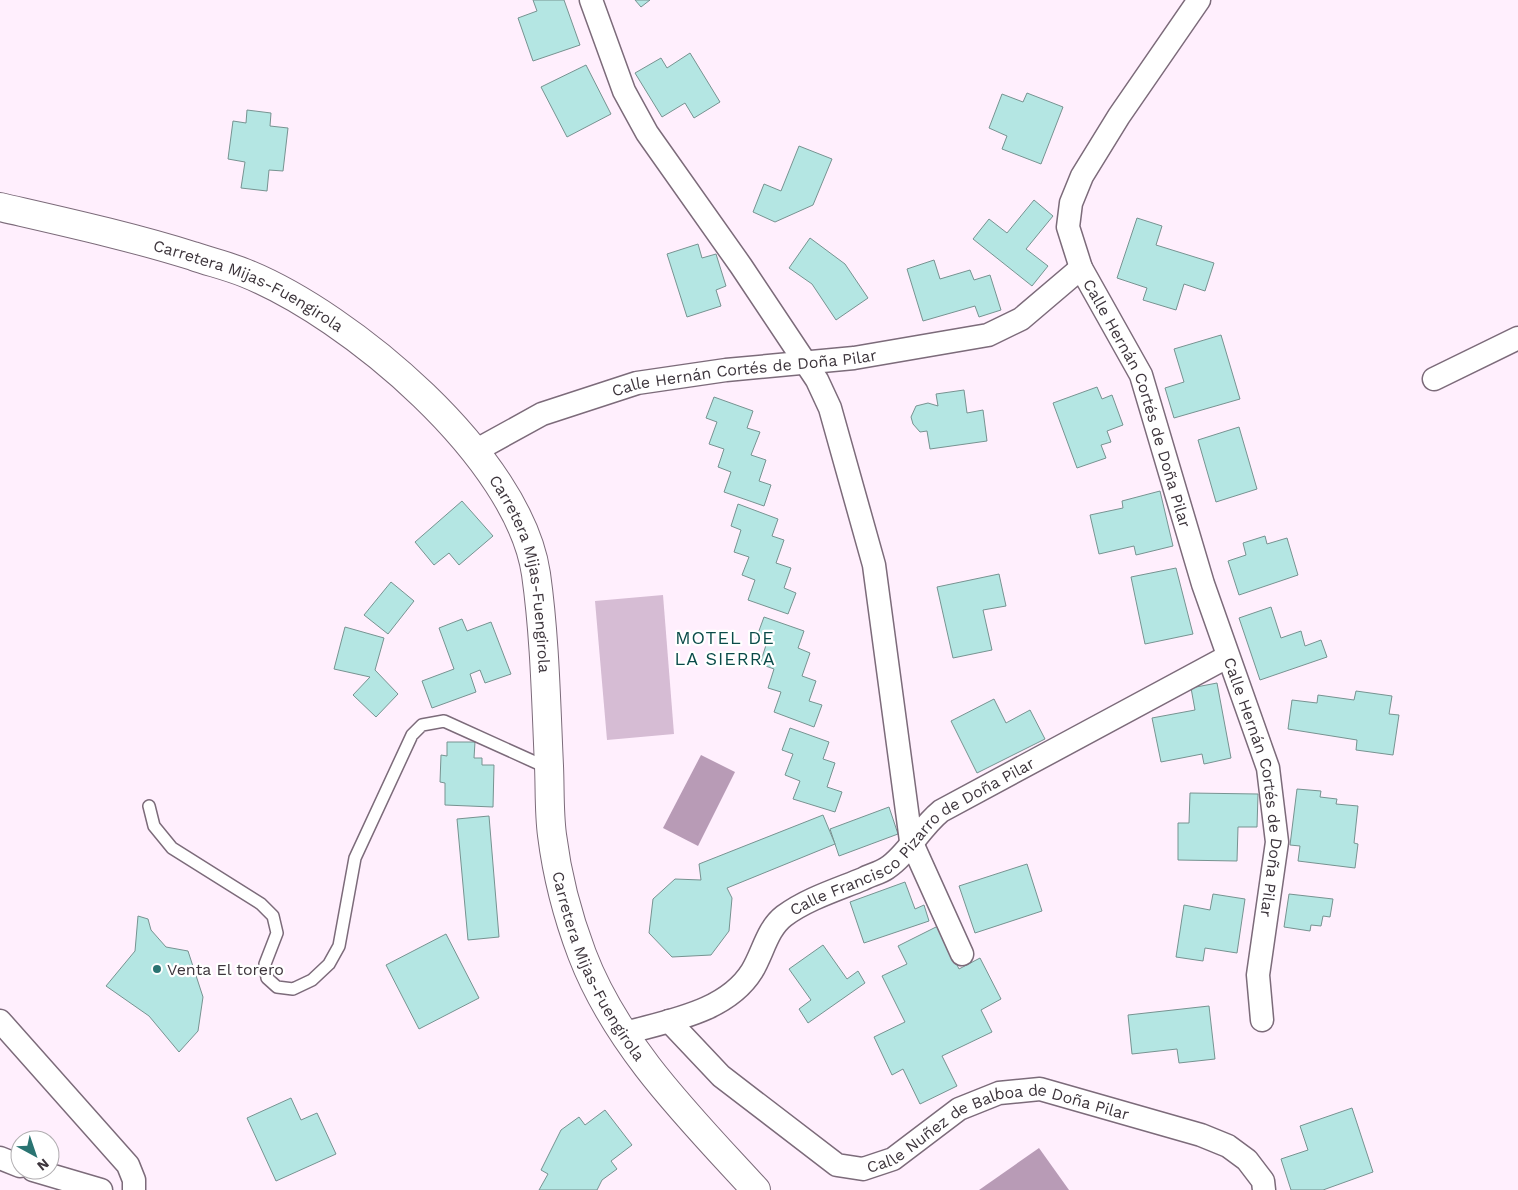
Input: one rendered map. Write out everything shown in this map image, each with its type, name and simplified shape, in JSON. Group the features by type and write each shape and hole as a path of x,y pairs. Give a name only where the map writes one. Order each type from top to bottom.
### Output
{"main road":[{"name":"Carretera Mijas-Fuengirola","path":"0,207 133,237 246,273 311,307 370,348 422,394 475,451 518,518 535,568 541,619 552,835 567,910 582,954 600,994 622,1034 756,1190"}],"street":[{"path":"591,0 624,91 647,133 741,266 817,380 830,408 874,565 911,841 962,954"},
{"path":"1081,268 1068,227 1070,203 1082,176 1119,116 1199,0"},
{"name":"Calle Hernán Cortés de Doña Pilar","path":"475,451 542,414 637,383 726,370 854,358 988,335 1021,319 1081,268 1141,375 1203,584 1227,658 1268,768 1277,842 1258,975 1262,1020"},
{"path":"1434,379 1518,338"},
{"name":"Calle Francisco Pizarro de Doña Pilar","path":"622,1034 705,1009 725,999 741,986 752,970 769,934 782,918 800,905 886,868 902,856 911,841 927,822 941,811 1227,658"},
{"path":"0,1021 128,1165 134,1180 134,1190"},
{"name":"Calle Nuñez de Balboa de Doña Pilar","path":"669,1021 721,1076 837,1165 863,1169 893,1159 960,1109 999,1093 1040,1089 1201,1135 1228,1146 1247,1160 1263,1180 1264,1190"},
{"path":"60,1178 101,1190"}],"lane":[{"path":"149,806 154,826 172,848 261,904 273,916 277,933 265,964 267,978 277,987 293,989 312,980 329,964 339,946 355,858 412,735 422,725 444,721 549,769"}],"shaded area":[{"path":"663,595 674,734 607,740 595,601"},
{"path":"701,755 735,772 698,846 663,828"},
{"path":"1039,1148 1069,1190 979,1190"}],"building":[{"path":"533,0 564,0 580,45 533,61 518,18 537,11"},
{"path":"635,0 650,0 641,7"},
{"path":"690,53 720,102 694,118 685,103 662,117 635,73 661,58 667,68"},
{"path":"586,65 611,114 567,137 541,87"},
{"path":"1027,93 1063,107 1041,164 1002,149 1007,136 989,128 1002,94 1023,102"},
{"path":"247,110 271,113 270,126 288,128 283,171 269,170 267,191 241,188 245,162 228,159 233,121 246,123"},
{"path":"799,146 832,159 813,205 775,222 753,212 764,184 781,191"},
{"path":"1034,200 1053,216 1026,249 1048,266 1032,286 973,239 989,219 1007,233"},
{"path":"1137,218 1162,226 1156,245 1214,263 1205,291 1184,284 1176,310 1143,300 1147,288 1117,278"},
{"path":"810,238 845,264 868,298 836,320 812,284 789,268"},
{"path":"698,244 702,258 716,254 726,286 716,290 721,306 687,317 667,254"},
{"path":"934,260 940,279 970,270 974,280 990,275 1001,310 979,317 975,306 923,321 907,269"},
{"path":"1221,335 1240,399 1174,418 1165,388 1184,382 1174,349"},
{"path":"1097,387 1102,399 1112,395 1123,425 1107,431 1111,442 1101,445 1106,458 1077,468 1053,403"},
{"path":"964,390 967,413 983,410 987,441 930,449 927,431 920,432 913,424 911,417 916,406 928,403 938,406 936,394"},
{"path":"714,397 753,411 747,428 760,432 751,455 766,460 759,481 771,485 764,506 724,492 731,472 718,467 724,449 709,444 717,422 706,418"},
{"path":"1239,427 1257,489 1216,502 1198,440"},
{"path":"1160,491 1173,546 1136,555 1134,546 1099,554 1090,515 1123,508 1122,501"},
{"path":"462,501 493,536 459,565 449,553 434,565 415,542"},
{"path":"738,504 778,519 772,536 784,540 776,563 791,568 784,588 796,593 788,614 748,600 755,580 742,575 749,557 734,552 741,530 731,526"},
{"path":"1265,536 1267,544 1287,538 1298,575 1239,595 1228,561 1246,555 1243,543"},
{"path":"1176,568 1193,634 1145,644 1131,577"},
{"path":"999,574 1006,606 983,610 992,650 953,658 937,587"},
{"path":"391,582 414,601 388,634 364,615"},
{"path":"1271,607 1281,638 1301,631 1305,646 1321,640 1327,657 1260,680 1239,618"},
{"path":"764,617 804,631 798,648 810,653 802,676 816,681 809,701 822,705 814,727 774,712 781,692 768,688 774,669 760,664 767,642 756,639"},
{"path":"462,619 467,631 491,622 511,674 485,683 480,670 470,674 476,692 432,708 422,681 454,669 439,628"},
{"path":"345,627 384,638 375,670 398,694 376,717 353,695 370,677 334,669"},
{"path":"1217,683 1231,758 1204,764 1202,754 1161,762 1152,718 1195,710 1191,688"},
{"path":"1356,691 1392,696 1389,714 1399,715 1393,755 1356,750 1357,740 1288,729 1292,700 1317,703 1318,695 1354,700"},
{"path":"994,699 1006,723 1030,710 1045,739 977,773 951,721"},
{"path":"790,728 829,742 823,759 835,763 827,787 842,792 835,812 793,799 800,781 785,775 793,754 782,750"},
{"path":"447,742 475,742 474,758 482,758 482,765 494,765 493,807 445,805 445,783 440,782 441,755 447,756"},
{"path":"1297,789 1321,791 1320,797 1337,799 1336,804 1358,806 1354,843 1358,844 1355,868 1298,861 1300,846 1290,845"},
{"path":"1190,793 1258,794 1257,827 1238,827 1237,861 1178,860 1178,823 1189,823"},
{"path":"889,807 898,834 839,856 830,829"},
{"path":"823,815 835,844 727,888 732,898 729,931 711,955 672,957 649,933 653,899 675,879 701,880 699,864"},
{"path":"489,816 499,937 468,940 457,819"},
{"path":"1027,864 1042,911 975,933 959,886"},
{"path":"905,882 915,909 924,905 929,921 864,943 850,902"},
{"path":"1213,894 1245,899 1237,953 1205,948 1203,961 1176,957 1184,905 1210,910"},
{"path":"1289,894 1333,899 1330,917 1323,916 1321,926 1311,925 1310,931 1284,927"},
{"name":"Venta El torero","path":"138,916 148,919 151,930 166,947 188,951 203,997 198,1031 179,1052 149,1016 106,986 135,951"},
{"path":"938,926 959,969 980,958 1001,999 981,1010 992,1032 942,1056 957,1086 920,1104 903,1069 892,1075 874,1037 905,1022 882,976 907,964 898,946"},
{"path":"446,934 479,998 419,1029 386,965"},
{"path":"823,945 847,979 858,971 865,983 808,1023 799,1009 811,1000 789,969"},
{"path":"1209,1006 1215,1059 1179,1063 1177,1049 1132,1054 1128,1015"},
{"path":"291,1098 301,1120 317,1113 336,1154 276,1181 247,1118"},
{"path":"1352,1108 1373,1172 1323,1190 1291,1190 1281,1159 1308,1150 1300,1126"},
{"path":"605,1110 632,1145 611,1161 617,1169 602,1180 597,1190 539,1190 548,1174 541,1170 561,1130 579,1117 585,1125"}],"place":[{"name":"Venta El torero","path":"157,969"}],"district":[{"name":"MOTEL DE LA SIERRA","path":"725,648"}]}
